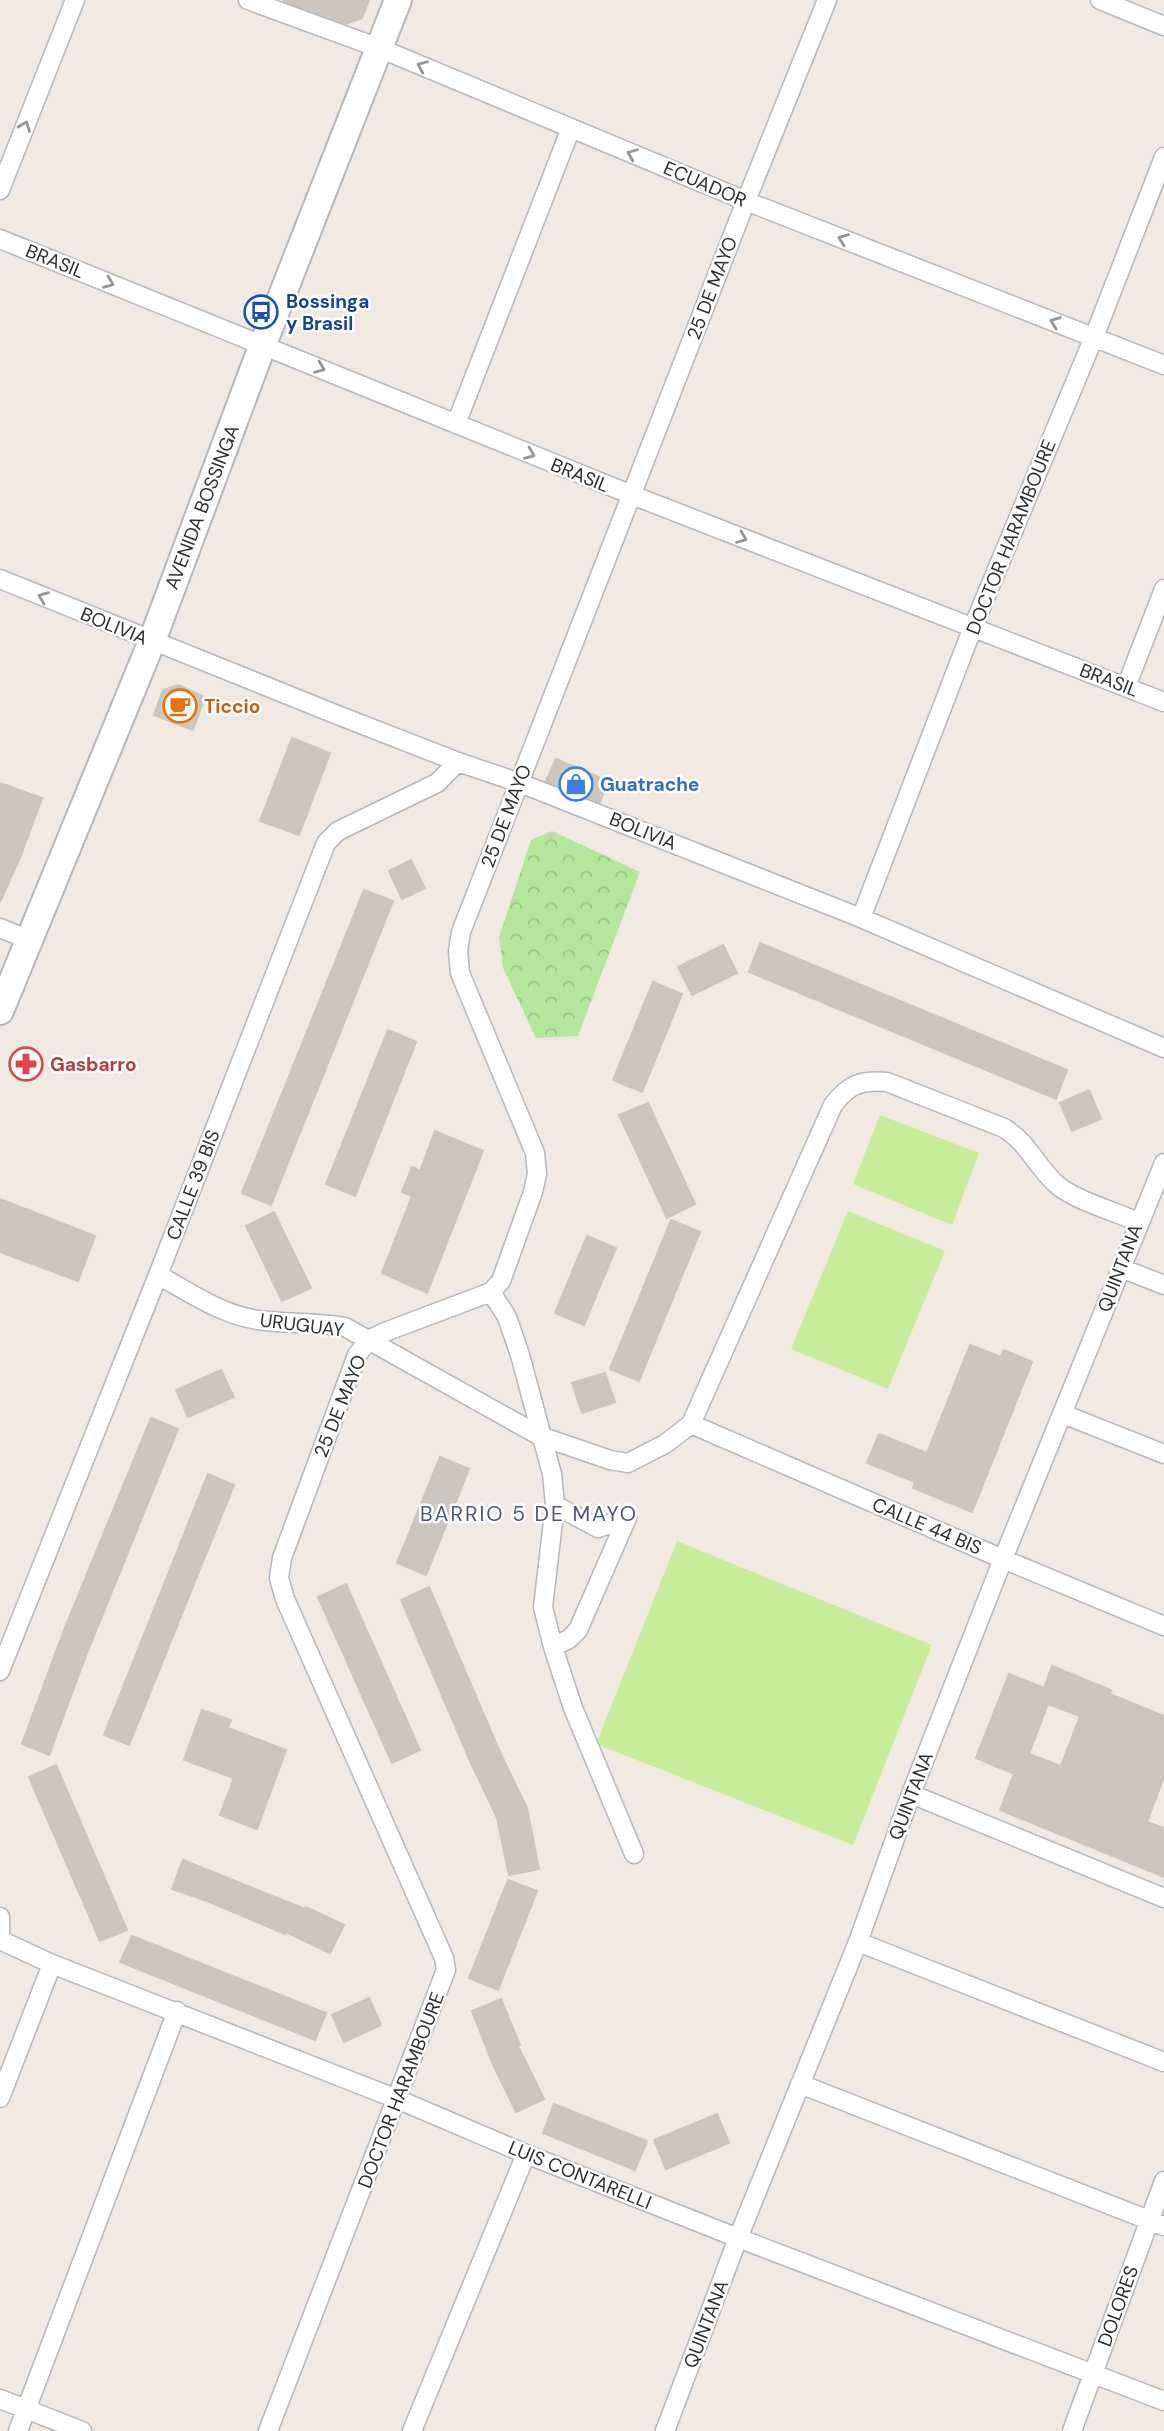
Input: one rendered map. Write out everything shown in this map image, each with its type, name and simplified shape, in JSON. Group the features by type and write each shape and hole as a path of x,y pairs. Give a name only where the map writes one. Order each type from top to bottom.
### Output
{"main road":[{"name":"AVENIDA BOSSINGA","path":"0,1011 152,641 263,344 398,0"}],"street":[{"path":"0,190 75,0"},
{"name":"ECUADOR","path":"248,0 379,48 746,201 1164,365"},
{"name":"25 DE MAYO","path":"282,1558 357,1355 370,1339 491,1292 501,1281 537,1174 535,1153 460,973 458,951 461,932 827,0"},
{"path":"1100,0 1164,26"},
{"path":"456,424 571,128"},
{"name":"DOCTOR HARAMBOURE","path":"862,918 973,627 1094,337 1164,157"},
{"name":"BRASIL","path":"0,239 632,495 1164,702"},
{"name":"BOLIVIA","path":"0,579 458,762 520,783 862,918 1164,1048"},
{"path":"1126,687 1164,589"},
{"name":"CALLE 39 BIS","path":"0,1671 326,843 338,831 437,783 458,762"},
{"path":"0,928 29,940"},
{"path":"691,1423 833,1105 843,1091 857,1084 870,1081 887,1082 1004,1128 1017,1136 1055,1184 1138,1222"},
{"name":"QUINTANA","path":"665,2431 738,2238 858,1942 911,1794 1003,1559 1164,1163"},
{"path":"1121,1268 1164,1285"},
{"name":"URUGUAY","path":"158,1275 220,1309 256,1320 345,1327 540,1436 610,1460 628,1463 665,1444 691,1423"},
{"path":"491,1292 507,1317 520,1355 552,1474 555,1505 543,1607 552,1647 573,1708 634,1854"},
{"path":"1063,1413 1164,1454"},
{"name":"CALLE 44 BIS","path":"691,1423 1164,1626"},
{"path":"552,1647 569,1639 578,1630 627,1518 598,1528 555,1505"},
{"name":"DOCTOR HARAMBOURE","path":"268,2431 446,1970 444,1958 285,1599 279,1578 282,1558"},
{"path":"911,1794 1164,1898"},
{"path":"0,1917 0,1934"},
{"name":"LUIS CONTARELLI","path":"0,1940 52,1964 177,2011 738,2238 1164,2401"},
{"path":"858,1942 1164,2062"},
{"path":"0,2098 52,1964"},
{"path":"18,2431 177,2011"},
{"path":"800,2084 1156,2223"},
{"path":"412,2431 526,2154"},
{"name":"DOLORES","path":"1072,2431 1156,2223 1164,2181"},
{"path":"0,2399 82,2431"}],"green space":[{"path":"552,831 640,872 578,1036 536,1038 503,968 499,937 531,840"},
{"path":"880,1115 979,1153 952,1225 853,1184"},
{"path":"848,1211 945,1251 888,1389 791,1349"},
{"path":"677,1541 932,1645 853,1845 596,1744"}],"building":[{"path":"369,0 362,18 346,24 283,1"},
{"name":"Ticcio","path":"178,685 205,697 193,730 154,715 163,690"},
{"path":"292,738 330,753 299,835 260,821"},
{"name":"Guatrache","path":"556,759 608,781 600,802 546,781"},
{"path":"0,783 42,798 0,902"},
{"path":"411,860 425,888 402,899 389,871"},
{"path":"364,890 393,901 271,1205 242,1193"},
{"path":"760,943 1067,1070 1056,1099 749,972"},
{"path":"723,945 737,973 692,995 678,967"},
{"path":"653,982 682,994 642,1092 613,1080"},
{"path":"388,1030 416,1042 355,1196 326,1184"},
{"path":"1089,1090 1101,1119 1072,1131 1060,1103"},
{"path":"648,1103 695,1204 667,1218 619,1115"},
{"path":"435,1131 483,1151 427,1293 382,1273 412,1196 402,1192 412,1167 420,1171"},
{"path":"0,1199 95,1236 78,1281 0,1252"},
{"path":"274,1212 311,1288 282,1301 246,1226"},
{"path":"671,1220 700,1232 639,1381 610,1369"},
{"path":"587,1236 616,1248 584,1325 555,1313"},
{"path":"970,1345 1001,1357 1004,1350 1032,1362 972,1512 913,1488 915,1482 867,1463 879,1434 927,1453"},
{"path":"221,1370 234,1397 188,1417 176,1390"},
{"path":"605,1373 615,1402 582,1413 572,1383"},
{"path":"151,1418 178,1429 87,1653 49,1755 22,1744 64,1630"},
{"path":"440,1457 469,1469 426,1575 397,1563"},
{"path":"208,1474 234,1485 129,1745 104,1735"},
{"path":"346,1584 420,1750 392,1763 318,1597"},
{"path":"429,1587 527,1808 539,1869 509,1875 497,1818 401,1600"},
{"path":"1052,1666 1111,1690 1110,1694 1164,1716 1164,1777 1147,1822 1164,1828 1164,1877 1000,1810 1014,1774 976,1758 1009,1674 1044,1688","holes":["1048,1704 1080,1716 1061,1766 1029,1754"]},
{"path":"202,1710 231,1720 228,1728 286,1750 257,1829 220,1815 234,1778 184,1760"},
{"path":"56,1765 127,1930 100,1941 29,1777"},
{"path":"183,1860 305,1909 306,1907 344,1925 330,1953 286,1932 285,1934 172,1889"},
{"path":"508,1880 537,1891 498,1990 469,1978"},
{"path":"132,1936 326,2013 315,2040 120,1962"},
{"path":"369,1998 381,2025 344,2042 332,2015"},
{"path":"501,1999 520,2045 518,2046 544,2099 516,2112 494,2067 472,2011"},
{"path":"554,2104 647,2141 635,2170 543,2133"},
{"path":"717,2114 729,2143 666,2169 654,2140"}],"place":[{"name":"Bossinga y Brasil","path":"261,312"},
{"name":"Ticcio","path":"180,706"},
{"name":"Guatrache","path":"576,784"},
{"name":"Gasbarro","path":"26,1064"}],"district":[{"name":"BARRIO 5 DE MAYO","path":"529,1514"}]}
